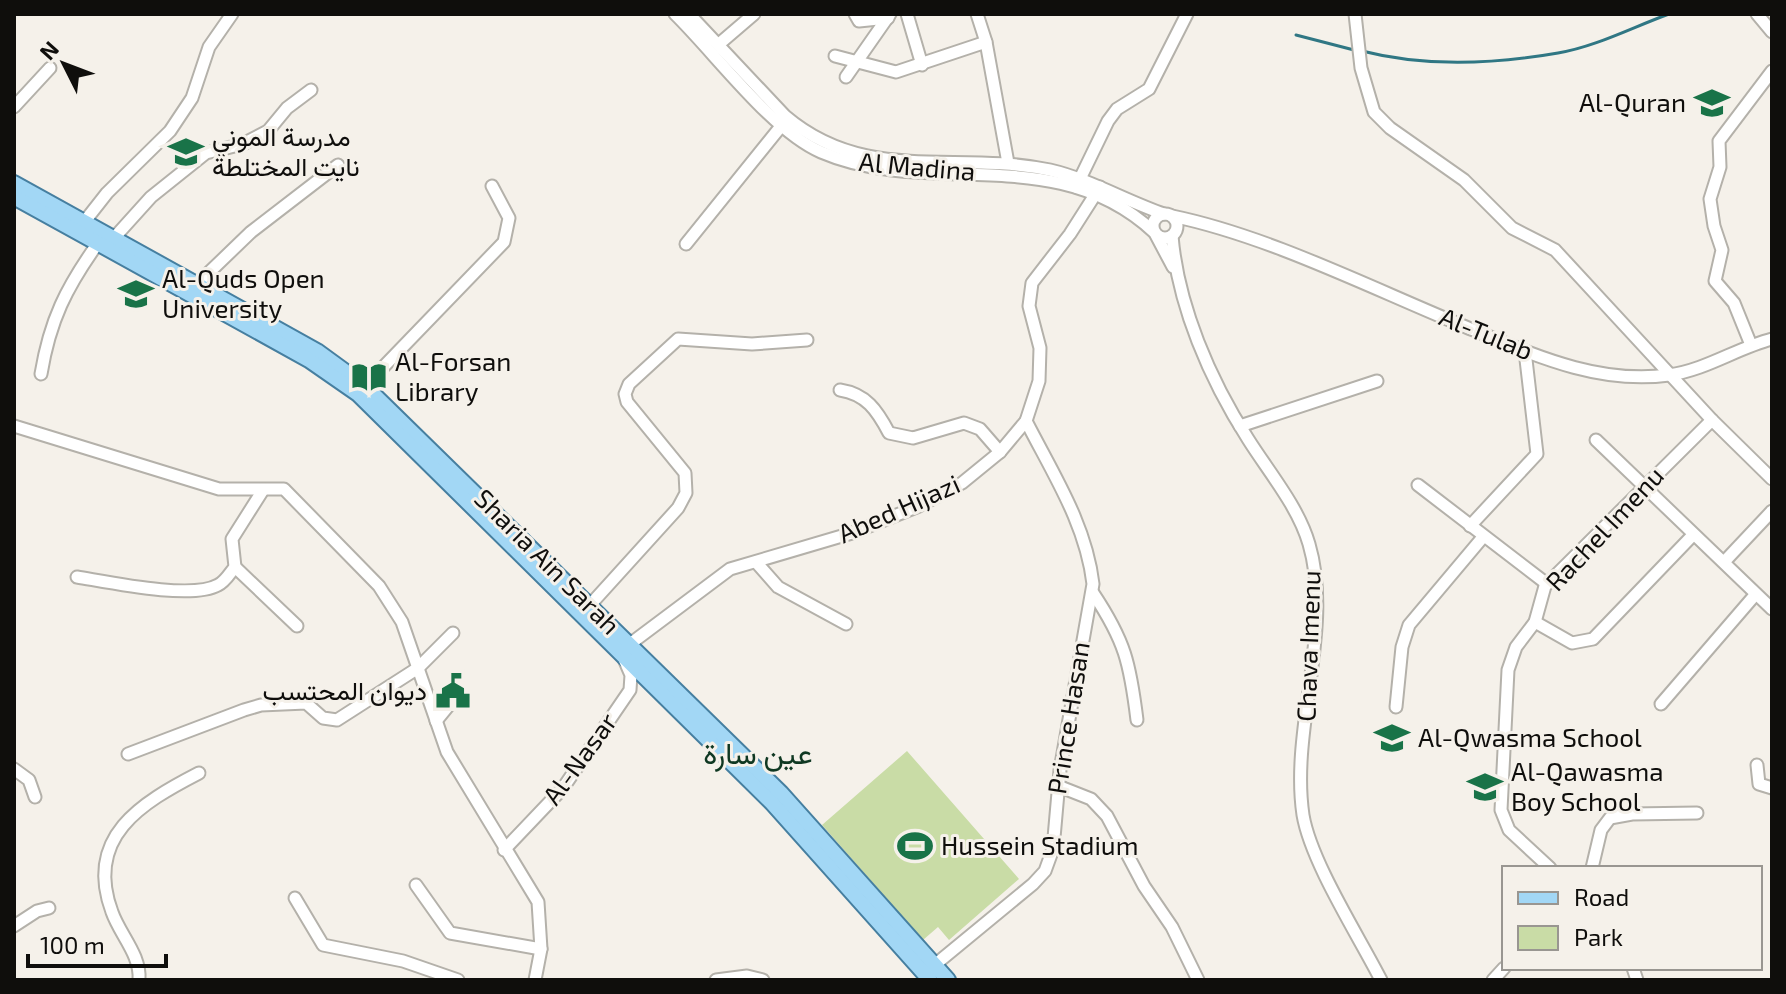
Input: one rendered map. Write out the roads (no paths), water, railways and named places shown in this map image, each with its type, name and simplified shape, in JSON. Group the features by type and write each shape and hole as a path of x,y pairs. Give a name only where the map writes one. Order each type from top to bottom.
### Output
{"main road":[{"path":"14,183 83,226"},
{"path":"14,197 83,226"},
{"name":"Sharia Ain Sarah","path":"83,226 114,238 317,351 365,386 781,793 930,973"},
{"name":"Sharia Ain Sarah","path":"83,226 98,243 335,376 379,413 772,803 930,973 948,980"}],"street":[{"path":"83,226 107,193 170,131 192,98 209,47 232,14"},
{"name":"Al Madina","path":"675,14 782,125 817,151 868,167 1000,173 1077,184"},
{"name":"Al Madina","path":"689,14 785,116 803,131 836,149 894,161 1008,163 1052,171 1077,184 1168,215"},
{"path":"719,44 754,14"},
{"path":"855,14 859,21 889,16"},
{"path":"907,14 922,65"},
{"path":"977,14 986,42 1008,163"},
{"path":"1077,184 1117,109 1149,89 1187,14"},
{"path":"1355,14 1361,68 1374,112 1390,128 1464,180 1512,228 1555,250 1712,420 1772,479"},
{"path":"1757,14 1772,32"},
{"path":"846,77 860,63 889,16"},
{"path":"835,56 890,72 922,65 986,42"},
{"path":"14,107 50,68"},
{"path":"1751,345 1734,303 1715,281 1722,250 1710,199 1720,167 1719,141 1772,71"},
{"path":"114,238 151,197 206,153 243,144 268,131 287,108 311,90"},
{"path":"686,244 782,125"},
{"path":"197,284 251,232 338,165"},
{"path":"365,386 504,242 509,218 492,186"},
{"name":"Al Madina","path":"1097,191 1155,233"},
{"name":"Abed Hijazi","path":"630,644 730,569 852,533 919,506 962,483 1000,452 1026,421 1041,370 1040,348 1029,306 1032,283 1097,191"},
{"path":"1168,215 1174,233 1179,278 1155,233 1154,220 1168,215"},
{"name":"Al-Tulab","path":"1168,215 1207,223 1525,351 1599,376 1670,375 1702,367 1772,339"},
{"path":"1155,233 1164,238 1207,223"},
{"path":"41,374 53,319 69,284 98,243"},
{"name":"Chava Imenu","path":"1179,278 1199,341 1224,400 1308,539 1318,575 1303,769 1303,816 1321,862 1381,980"},
{"path":"591,604 678,508 686,493 685,473 627,402 627,386 668,344 678,339 752,344 807,340"},
{"path":"1470,526 1537,454 1525,351"},
{"path":"1240,426 1377,381"},
{"path":"840,390 859,393 879,414 889,433 913,438 964,423 980,429 1000,452"},
{"name":"Rachel Imenu","path":"1548,866 1509,830 1500,802 1509,662 1535,622 1547,584 1641,487 1712,420"},
{"name":"Prince Hasan","path":"930,973 1045,871 1053,849 1058,786 1084,623 1093,593 1089,554 1080,524 1026,421"},
{"path":"14,426 219,489 284,489 379,586 402,622 447,752 538,902 541,949 535,980"},
{"path":"1596,440 1692,536 1772,609"},
{"path":"1418,485 1547,584"},
{"path":"263,490 232,539 235,567 297,626"},
{"path":"1724,562 1772,511"},
{"path":"1535,622 1567,641 1589,642 1692,536"},
{"path":"1396,707 1403,639 1409,625 1483,537"},
{"path":"756,562 778,587 846,624"},
{"path":"77,577 152,588 203,590 220,585 235,567"},
{"path":"1093,593 1114,624 1129,658 1137,720"},
{"path":"1661,704 1755,595"},
{"path":"128,754 261,705 306,703 323,718 337,720 418,668 453,633"},
{"path":"624,659 630,644"},
{"name":"Al-Nasar","path":"504,850 558,794 630,690 631,675 624,659"},
{"path":"436,721 454,699"},
{"path":"1757,765 1759,784 1772,788"},
{"path":"14,769 29,780 35,797"},
{"path":"139,980 140,968 111,911 102,861 111,842 150,798 199,773"},
{"path":"1058,786 1091,799 1107,816 1144,886 1172,927 1198,980"},
{"path":"1592,866 1601,830 1610,818 1632,814 1697,813"},
{"path":"416,885 450,933 541,949"},
{"path":"295,898 325,946 403,961 458,980"},
{"path":"14,926 37,911 49,908"},
{"path":"716,980 747,976 763,980"}],"waterway":[{"path":"1362,51 1435,62 1534,57 1586,46 1669,14"},
{"path":"1296,35 1354,50"}],"place":[{"name":"Al-Quran","path":"1712,103"},
{"name":"مدرسة الموني نايت المختلطة","path":"186,152"},
{"name":"Al-Quds Open University","path":"136,294"},
{"name":"Al-Forsan Library","path":"369,377"},
{"name":"ديوان المحتسب","path":"453,691"},
{"name":"Al-Qwasma School","path":"1392,738"},
{"name":"Al-Qawasma Boy School","path":"1485,787"},
{"name":"Hussein Stadium","path":"915,846"}],"district":[{"name":"عين سارة","path":"758,754"}]}
